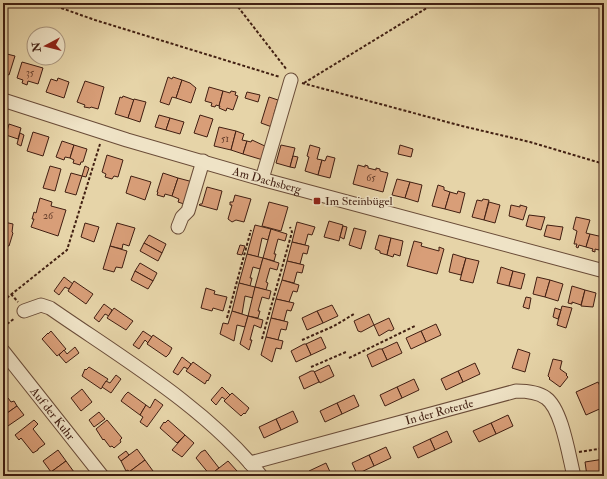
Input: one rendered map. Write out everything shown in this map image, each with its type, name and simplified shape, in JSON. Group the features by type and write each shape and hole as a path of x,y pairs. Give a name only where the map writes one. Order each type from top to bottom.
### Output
{"street":[{"path":"262,179 291,80"},
{"name":"Am Dachsberg","path":"3,100 127,140 262,179 604,271"},
{"path":"178,227 182,218 188,211 203,161"},
{"path":"24,311 41,305 50,308 170,391 221,433 261,476"},
{"name":"Auf der Kuhr","path":"3,351 102,476"},
{"name":"In der Roterde","path":"250,463 516,391 522,391 539,394 552,404 560,419 574,476"}],"path":[{"path":"47,3 95,20 291,80 462,126 530,142 604,164"},
{"path":"235,3 288,71 291,80"},
{"path":"304,83 436,3"},
{"path":"3,301 67,250 100,142"},
{"path":"262,339 292,232 290,227"},
{"path":"227,318 251,230"},
{"path":"3,327 24,311"},
{"path":"302,340 334,326 354,314"},
{"path":"349,358 415,326"},
{"path":"311,367 346,352"},
{"path":"568,454 604,448"}],"building":[{"path":"3,53 15,56 9,75 3,73"},
{"path":"22,62 26,63 26,66 43,68 38,84 28,81 27,85 22,83 23,80 17,78"},
{"path":"168,77 182,80 176,98 172,97 169,105 160,102"},
{"path":"58,78 69,82 64,98 46,92 51,79 57,81"},
{"path":"182,80 190,83 196,88 191,103 176,98"},
{"path":"85,81 104,87 98,109 84,107 85,105 77,102"},
{"path":"209,87 223,91 219,106 211,106 212,103 205,101"},
{"path":"223,91 230,93 231,91 236,92 235,95 238,96 233,110 227,108 226,111 219,108"},
{"path":"247,92 260,95 258,102 245,98"},
{"path":"123,96 134,100 128,118 115,114 120,97 122,98"},
{"path":"269,97 278,100 274,114 276,115 272,127 261,123"},
{"path":"134,99 146,102 140,122 128,118"},
{"path":"159,115 170,118 166,130 155,127"},
{"path":"200,115 213,119 207,137 194,133"},
{"path":"170,118 184,122 180,134 166,130"},
{"path":"9,124 21,128 18,139 6,135"},
{"path":"219,127 236,131 231,150 214,146"},
{"path":"236,131 244,134 242,140 247,141 243,154 231,150"},
{"path":"33,132 49,137 43,156 27,151"},
{"path":"20,133 24,135 21,146 17,144"},
{"path":"252,140 267,147 263,160 243,154 247,141 251,142"},
{"path":"62,141 74,145 70,158 65,157 64,160 56,157"},
{"path":"74,145 87,149 83,162 81,162 80,165 73,163 74,160 70,158"},
{"path":"281,145 295,148 290,167 276,163"},
{"path":"310,145 320,148 317,159 322,160 318,175 305,171 309,157 307,156"},
{"path":"400,145 413,149 411,157 398,154"},
{"path":"107,155 123,160 118,177 114,176 112,179 105,177 106,174 102,172"},
{"path":"293,156 298,157 295,168 290,167"},
{"path":"327,156 335,158 330,178 318,175 322,160 325,161"},
{"path":"358,165 365,167 365,165 368,166 368,168 376,170 376,168 380,169 380,171 388,173 383,192 353,184"},
{"path":"50,166 61,169 55,191 43,188"},
{"path":"85,166 89,168 86,177 82,176"},
{"path":"71,173 82,176 76,195 65,192"},
{"path":"163,173 178,178 172,196 165,194 164,197 157,195"},
{"path":"131,176 151,182 145,200 126,193"},
{"path":"178,178 193,182 184,204 178,202 179,199 172,196"},
{"path":"397,179 410,182 405,198 392,195"},
{"path":"410,182 422,185 418,202 405,198"},
{"path":"438,185 444,187 444,190 450,192 445,209 432,206"},
{"path":"207,187 222,191 217,210 199,205 202,204"},
{"path":"458,191 465,193 460,213 445,209 450,192 457,194"},
{"path":"235,195 251,199 244,222 236,220 232,222 228,219 232,205 230,205 230,202 233,202"},
{"path":"40,198 52,202 51,206 66,210 58,236 31,227 34,219 32,219 34,212 36,213"},
{"path":"483,199 489,200 484,220 472,217 477,200 482,201"},
{"path":"269,202 288,207 281,231 262,226"},
{"path":"489,202 500,205 495,223 484,220"},
{"path":"511,205 527,207 523,220 509,216"},
{"path":"529,215 545,217 541,230 526,226"},
{"path":"576,217 590,220 586,233 590,234 586,247 579,245 578,248 576,247 577,244 574,244 577,231 573,229"},
{"path":"329,221 343,225 339,241 324,237"},
{"path":"4,222 13,224 13,233 9,246 3,245"},
{"path":"297,222 315,227 312,235 308,234 305,245 292,242"},
{"path":"85,223 99,227 94,242 81,237"},
{"path":"117,223 135,228 129,246 123,244 122,249 110,246"},
{"path":"255,225 271,229 268,240 262,238 258,257 247,254"},
{"path":"547,225 563,227 560,240 544,236"},
{"path":"343,226 347,227 344,239 340,237"},
{"path":"354,228 366,231 361,249 349,245"},
{"path":"271,229 287,234 285,241 278,239 274,254 276,254 274,261 263,258"},
{"path":"590,234 603,237 599,250 595,249 595,252 592,251 593,249 586,247"},
{"path":"149,235 166,244 162,253 144,243"},
{"path":"379,235 391,238 387,255 380,253 380,251 375,249"},
{"path":"391,238 403,241 400,256 394,254 393,257 387,255"},
{"path":"414,241 422,243 421,246 439,251 439,247 444,249 437,274 407,266"},
{"path":"292,242 309,246 307,254 303,253 300,264 287,261"},
{"path":"144,243 162,253 158,261 140,251"},
{"path":"240,245 245,246 242,255 237,254"},
{"path":"110,246 127,251 122,268 116,267 114,272 103,269"},
{"path":"247,254 263,258 260,269 253,267 250,278 252,278 250,286 239,283"},
{"path":"453,254 466,258 461,275 449,272"},
{"path":"263,258 279,263 277,270 270,268 266,282 268,283 266,290 255,287"},
{"path":"466,258 479,261 473,283 460,280"},
{"path":"287,261 304,265 302,273 297,272 294,283 282,280"},
{"path":"140,263 157,273 153,281 135,271"},
{"path":"501,267 513,271 509,286 497,283"},
{"path":"135,271 153,281 148,289 131,280"},
{"path":"513,271 525,274 521,289 509,286"},
{"path":"64,277 73,284 69,289 65,287 59,295 54,291"},
{"path":"537,277 550,280 545,297 533,294"},
{"path":"282,280 299,285 297,292 293,291 289,302 276,299"},
{"path":"550,280 563,284 558,301 545,297"},
{"path":"74,281 93,294 86,304 68,291"},
{"path":"239,283 255,287 253,298 245,296 242,314 232,311"},
{"path":"572,286 585,290 581,305 572,302 572,304 568,303"},
{"path":"255,287 271,291 269,299 262,297 258,311 260,311 258,318 248,316"},
{"path":"206,288 215,291 214,294 227,297 223,311 213,308 212,311 201,308"},
{"path":"585,290 596,293 593,307 581,306"},
{"path":"526,297 531,298 529,309 523,307"},
{"path":"276,299 294,303 291,311 287,310 284,321 271,318"},
{"path":"104,304 112,310 109,316 105,314 99,322 94,318"},
{"path":"332,305 338,316 323,323 317,311"},
{"path":"562,306 572,308 566,328 557,325"},
{"path":"114,308 133,321 126,330 107,318"},
{"path":"555,308 561,310 558,319 553,317"},
{"path":"232,311 248,316 245,327 237,325 234,341 220,334 223,323 228,324"},
{"path":"317,311 323,323 307,330 302,318"},
{"path":"369,314 374,325 361,332 358,331 354,321"},
{"path":"248,316 263,320 261,328 254,325 249,350 240,344"},
{"path":"271,318 288,322 286,330 281,329 278,340 266,337"},
{"path":"389,318 394,329 391,331 389,330 379,336 374,325"},
{"path":"436,324 441,335 426,342 421,331"},
{"path":"51,331 66,349 57,356 42,339"},
{"path":"143,331 152,337 148,343 145,340 139,349 133,345"},
{"path":"421,331 426,342 411,349 406,338"},
{"path":"153,335 172,348 166,357 147,344"},
{"path":"266,337 283,341 281,349 276,348 272,362 261,355"},
{"path":"321,337 326,348 311,355 306,344"},
{"path":"397,342 402,353 387,360 382,349"},
{"path":"306,344 311,355 296,362 291,351"},
{"path":"75,347 79,353 66,363 59,355 64,350 67,354"},
{"path":"382,349 387,360 372,367 367,355"},
{"path":"518,349 530,353 525,372 512,368"},
{"path":"182,357 191,364 188,369 184,367 178,375 173,372"},
{"path":"553,359 562,361 560,369 567,374 566,375 568,377 560,387 549,379 550,378 548,376"},
{"path":"193,362 211,375 205,384 186,371"},
{"path":"475,363 480,374 463,382 458,371"},
{"path":"329,365 334,376 320,383 314,372"},
{"path":"89,367 108,379 101,389 82,376 85,369 86,370"},
{"path":"314,371 319,382 304,389 299,377"},
{"path":"458,371 463,382 446,390 441,379"},
{"path":"116,375 121,379 111,393 102,387 106,381 110,383"},
{"path":"414,379 419,390 402,398 397,387"},
{"path":"598,382 600,386 604,385 604,407 586,415 576,392"},
{"path":"222,387 230,395 226,400 222,397 216,405 211,400"},
{"path":"397,387 402,398 385,406 380,395"},
{"path":"82,389 92,402 81,411 71,398"},
{"path":"128,392 146,405 140,415 121,401"},
{"path":"232,393 249,408 245,414 244,413 241,416 224,401"},
{"path":"354,395 359,406 342,414 337,403"},
{"path":"8,398 11,402 14,401 17,406 3,416 3,402"},
{"path":"155,399 163,405 147,427 140,422 143,417 140,415 146,405 150,408"},
{"path":"337,403 342,414 325,422 320,411"},
{"path":"17,406 24,415 5,428 3,425 3,416"},
{"path":"293,411 298,422 281,430 276,419"},
{"path":"99,412 105,419 94,427 89,420"},
{"path":"508,415 513,426 496,434 491,423"},
{"path":"276,419 281,430 264,438 259,427"},
{"path":"34,420 38,424 33,429 45,444 33,453 21,438 19,440 15,435"},
{"path":"107,420 122,438 120,440 121,442 114,448 112,446 110,447 104,439 103,440 96,429"},
{"path":"168,420 185,435 177,443 160,428 164,422 165,423"},
{"path":"491,423 496,434 479,442 473,431"},
{"path":"447,431 452,442 435,450 430,439"},
{"path":"185,435 194,443 182,457 172,450"},
{"path":"430,439 435,450 418,458 413,447"},
{"path":"386,447 391,458 374,466 369,455"},
{"path":"137,449 145,460 129,472 128,470 126,471 121,461"},
{"path":"58,450 66,461 51,472 43,461"},
{"path":"205,450 219,468 210,475 196,458"},
{"path":"126,451 129,455 121,461 118,457"},
{"path":"369,455 374,466 357,474 352,463"},
{"path":"604,459 604,476 587,476 585,462"},
{"path":"145,460 153,471 145,476 132,476 129,472"},
{"path":"66,461 74,472 69,476 54,476 51,472"},
{"path":"228,461 237,471 231,476 210,475"},
{"path":"326,463 331,474 327,476 311,476 309,471"}],"place":[{"name":"Im Steinbügel","path":"317,201"}]}
